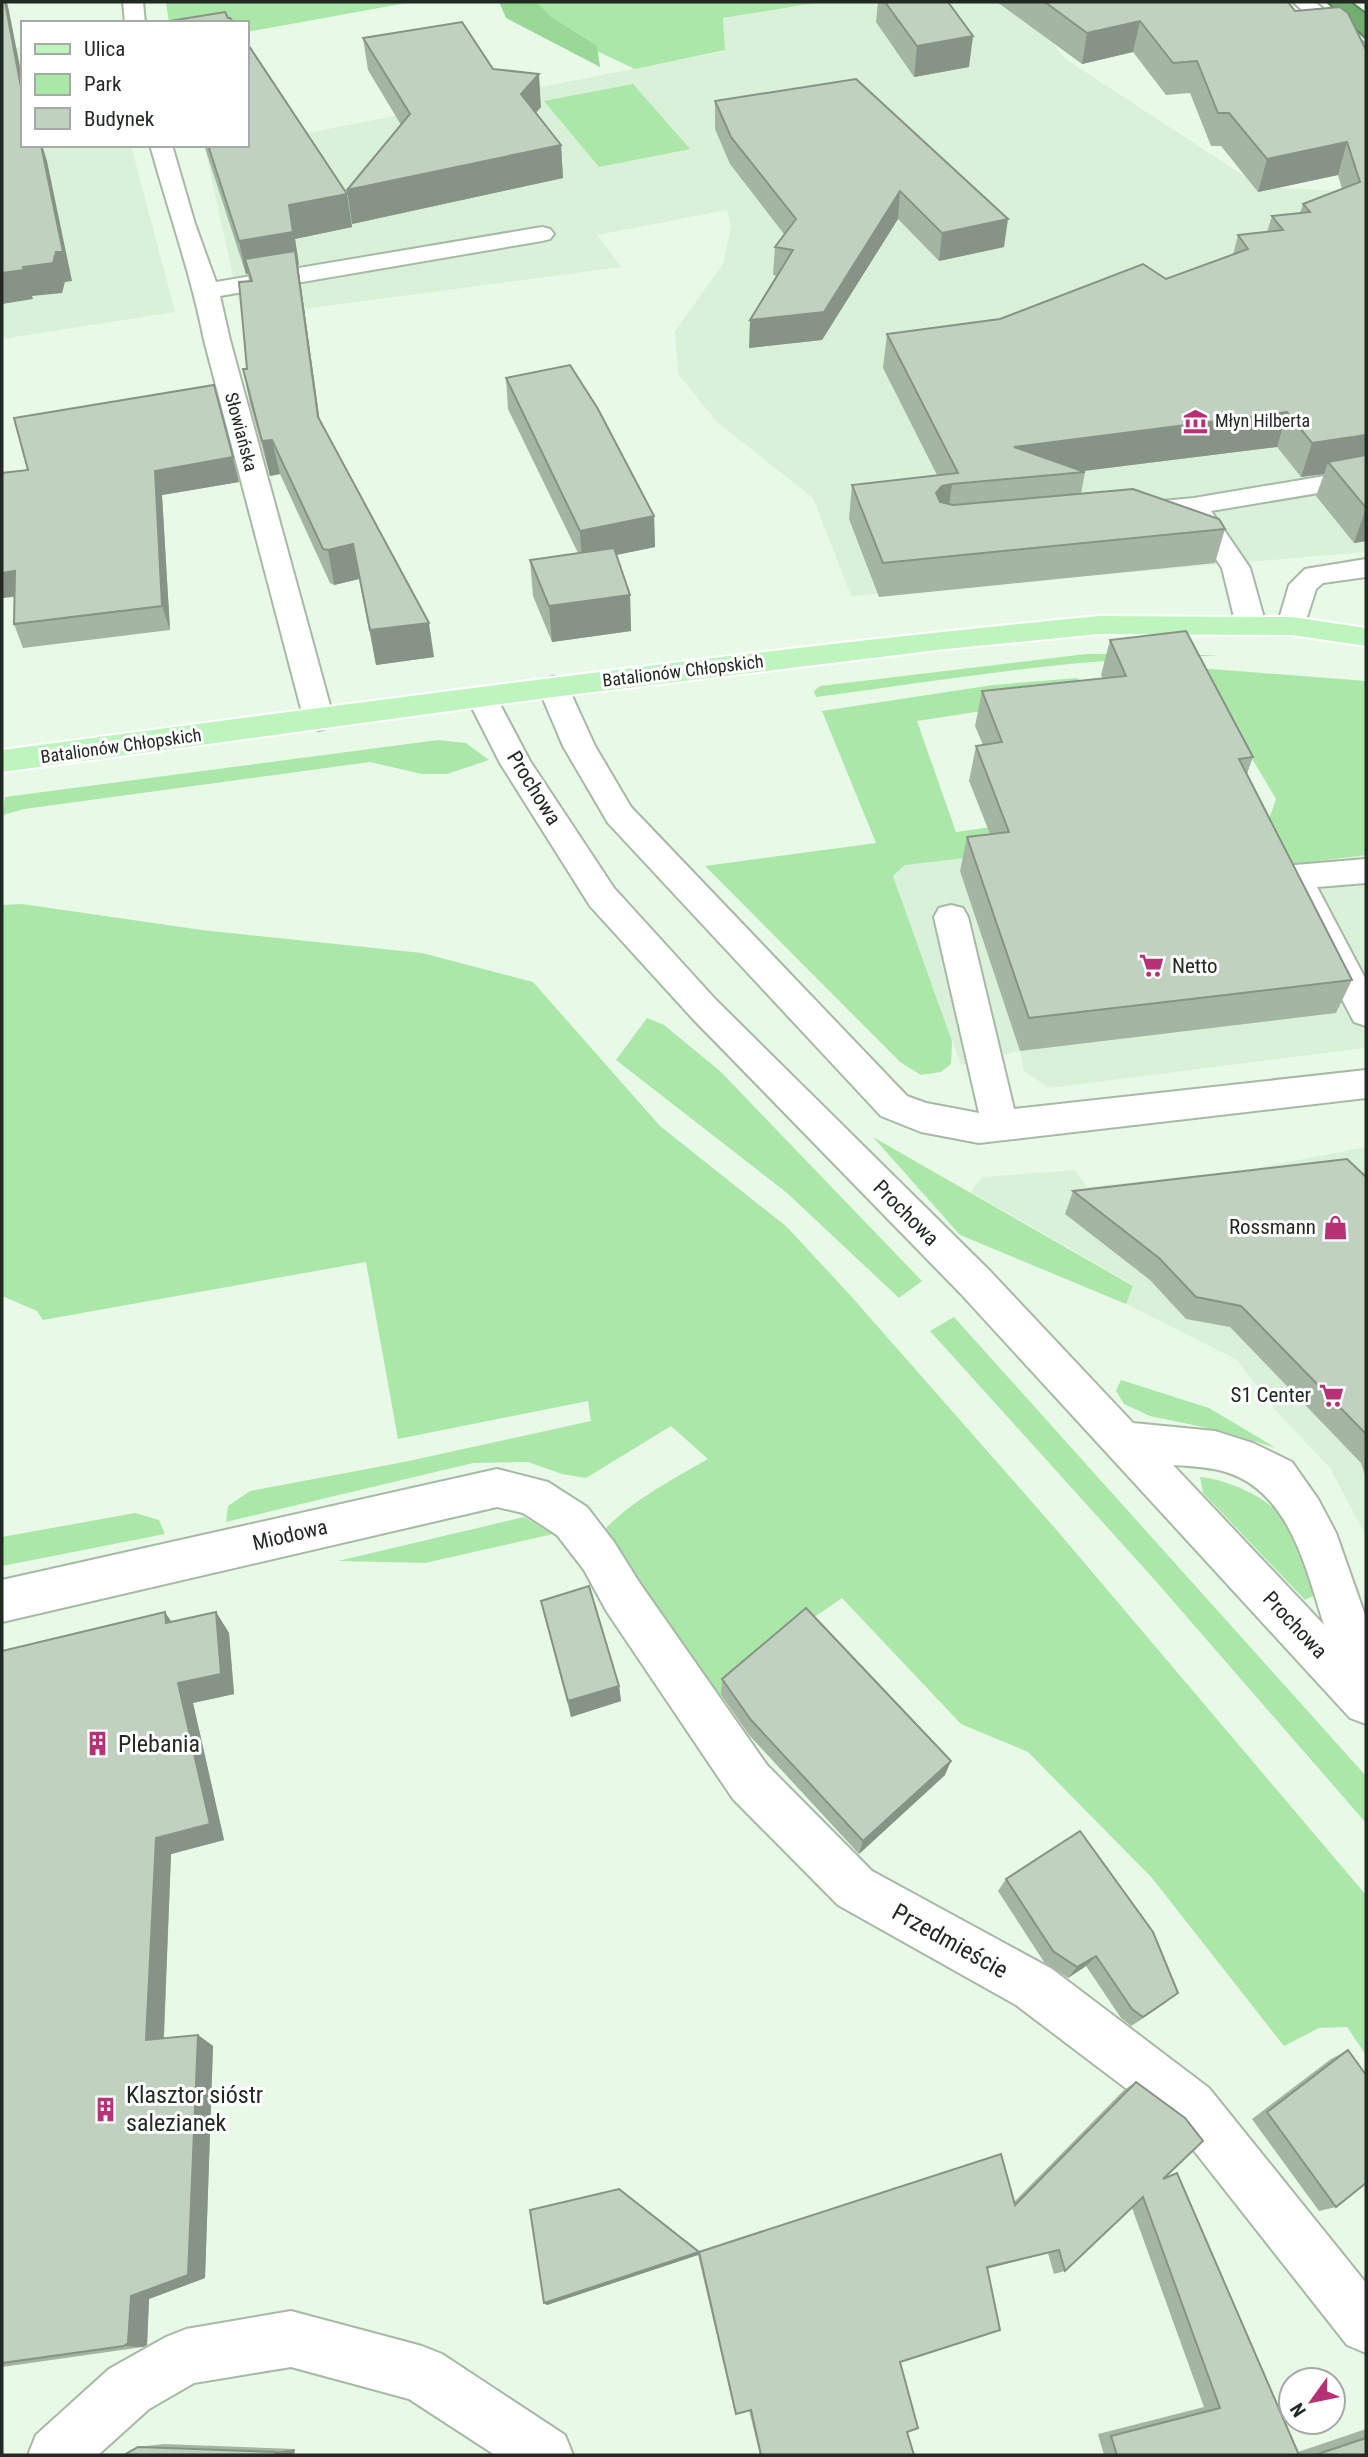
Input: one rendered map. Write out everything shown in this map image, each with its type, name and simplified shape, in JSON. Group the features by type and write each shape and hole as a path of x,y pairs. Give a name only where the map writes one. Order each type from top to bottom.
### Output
{"main road":[{"name":"Batalionów Chłopskich","path":"2,761 553,687 946,640 1099,625 1292,626 1366,637"}],"street":[{"path":"133,2 135,21"},
{"path":"1303,2 1366,55"},
{"name":"Słowiańska","path":"162,147 183,224 206,291 319,720"},
{"path":"206,291 541,234"},
{"path":"1098,515 1194,506 1366,477"},
{"path":"1194,506 1236,568 1251,625"},
{"path":"1292,626 1303,585 1315,575 1366,568"},
{"path":"553,687 579,746 619,815 894,1106 921,1117 979,1128 1366,1084"},
{"name":"Prochowa","path":"482,698 516,763 603,897 704,1009 975,1282 1366,1702"},
{"path":"1366,871 1295,877 1366,1013"},
{"path":"951,917 1000,1126"},
{"path":"1125,1441 1215,1450 1238,1456 1277,1476 1303,1513 1321,1547 1366,1685"},
{"name":"Miodowa","path":"2,1601 497,1489 533,1496 572,1521"},
{"name":"Przedmieście","path":"572,1521 599,1556 750,1782 855,1888 1034,1987 1191,2106 1366,2326"},
{"path":"56,2455 130,2389 186,2357 291,2339 422,2374 545,2455"}],"shaded area":[{"path":"499,2 536,2 551,17 597,46 600,67 506,18"},
{"path":"821,2 1024,2 1064,58 1261,187 1366,192 1366,552 851,596 813,498 717,422 678,374 675,331 723,264 731,226 727,210 597,235 621,267 242,317 206,153 248,147 248,145 724,51 723,18"},
{"path":"1327,2 1351,2 1366,13 1366,39"},
{"path":"21,47 21,147 132,147 175,312 2,339 2,49"},
{"path":"1252,825 1285,865 1366,855 1366,1048 1049,1088 1024,1071 1020,1051 961,1065 893,876 905,865"},
{"name":"S1 Center","path":"1366,1147 1366,1536 1330,1468 1276,1411 1237,1360 1126,1304 1133,1285 971,1192 982,1177 1075,1170 1087,1187 1246,1170"}],"green space":[{"path":"166,2 412,2 248,32 248,21 169,21"},
{"path":"520,2 821,2 723,18 725,50 635,69 537,23"},
{"path":"633,84 690,149 599,167 544,101"},
{"path":"1167,653 1220,656 1068,664 816,697 814,691 820,686 1086,654"},
{"path":"1198,668 1366,681 1366,855 1285,865 1266,828 1276,799"},
{"path":"1077,678 1092,689 1086,695 917,721 956,832 1243,791 1252,825 905,865 893,876 952,1041 951,1064 941,1072 921,1075 900,1062 705,866 876,843 822,711 993,685"},
{"path":"438,740 466,743 489,760 447,774 422,774 370,762 24,809 3,815 5,797"},
{"path":"22,904 202,930 422,953 533,982 660,1126 787,1227 850,1295 1054,1527 1366,1895 1366,2055 1347,2027 1319,2028 1284,2046 1152,1878 1028,1752 961,1724 842,1598 803,1625 717,1698 601,1533 638,1501 708,1459 671,1426 586,1478 562,1474 528,1462 473,1463 226,1522 228,1506 250,1491 404,1462 591,1421 588,1401 398,1439 366,1262 43,1320 37,1311 2,1296 2,905"},
{"path":"647,1018 664,1025 720,1071 922,1281 899,1298 787,1193 616,1060"},
{"path":"873,1137 1133,1286 1126,1304 960,1235"},
{"path":"954,1317 1366,1776 1366,1823 1153,1578 930,1331"},
{"path":"1121,1380 1209,1408 1276,1448 1222,1431 1150,1416 1124,1404 1116,1391"},
{"path":"1200,1477 1240,1488 1269,1504 1293,1538 1321,1592 1305,1600 1203,1493"},
{"path":"135,1513 159,1520 165,1534 2,1566 2,1537"},
{"path":"524,1517 553,1534 425,1563 338,1561"}],"building":[{"path":"2,2 5,2 21,87 21,147 41,147 63,252 56,252 53,263 2,273"},
{"path":"885,2 948,2 973,36 917,46"},
{"path":"1045,2 1288,2 1295,11 1340,7 1348,13 1366,50 1366,435 1312,443 1287,412 1014,447 1085,472 942,486 936,493 940,502 953,505 1133,489 1219,519 1225,529 883,563 852,485 958,473 887,334 1000,319 1143,264 1166,279 1248,249 1238,235 1283,230 1272,216 1310,212 1303,204 1360,182 1347,142 1267,159 1229,113 1218,113 1197,61 1173,63 1140,21 1087,33"},
{"path":"225,12 232,21 169,21"},
{"path":"462,22 493,69 539,74 521,94 561,145 347,190 410,114 363,38"},
{"path":"248,45 347,194 289,205 293,232 239,241 209,147 248,147"},
{"path":"856,79 1008,219 942,233 900,191 824,312 750,320 793,250 775,247 796,219 731,137 715,101"},
{"path":"295,251 318,417 429,623 370,630 353,544 323,549 272,440 262,441 243,369 247,369 239,282 252,281 245,259"},
{"path":"570,365 598,409 654,516 580,531 506,378"},
{"path":"214,385 233,457 155,471 162,606 14,624 15,571 2,573 2,473 28,470 14,418"},
{"path":"1366,455 1366,508 1328,462"},
{"path":"614,548 630,595 549,606 530,560"},
{"path":"1186,631 1253,757 1239,759 1352,980 1029,1018 967,837 1009,832 976,746 1002,742 982,691 1126,676 1110,640"},
{"name":"S1 Center","path":"1347,1159 1366,1177 1366,1434 1241,1306 1196,1297 1159,1258 1073,1191"},
{"path":"589,1586 619,1686 568,1701 541,1601"},
{"path":"806,1608 951,1761 863,1841 751,1720 722,1679"},
{"path":"165,1612 166,1623 216,1612 221,1674 178,1683 210,1824 156,1838 146,2040 198,2035 188,2275 131,2296 128,2343 124,2346 2,2363 2,1651"},
{"path":"1080,1831 1153,1932 1178,1993 1143,2017 1132,2009 1096,1956 1077,1967 1053,1951 1006,1879"},
{"path":"1348,2050 1366,2075 1366,2183 1336,2207 1267,2112"},
{"path":"1136,2082 1185,2118 1203,2141 1163,2179 1177,2173 1277,2404 1277,2436 1291,2436 1299,2455 1117,2455 1111,2436 1220,2408 1143,2197 1065,2271 1059,2250 987,2267 1000,2330 900,2362 918,2428 907,2432 914,2455 761,2455 751,2410 736,2414 699,2252 1001,2154 1015,2205"},
{"path":"619,2189 699,2252 544,2303 530,2210"},
{"path":"1366,2438 1366,2455 1315,2455"},
{"path":"138,2447 276,2452 275,2455 124,2455"}],"place":[{"name":"Młyn Hilberta","path":"1195,421"},
{"name":"Netto","path":"1152,966"},
{"name":"Rossmann","path":"1336,1227"},
{"name":"S1 Center","path":"1331,1395"},
{"name":"Plebania","path":"98,1744"},
{"name":"Klasztor sióstr salezianek","path":"106,2109"}]}
